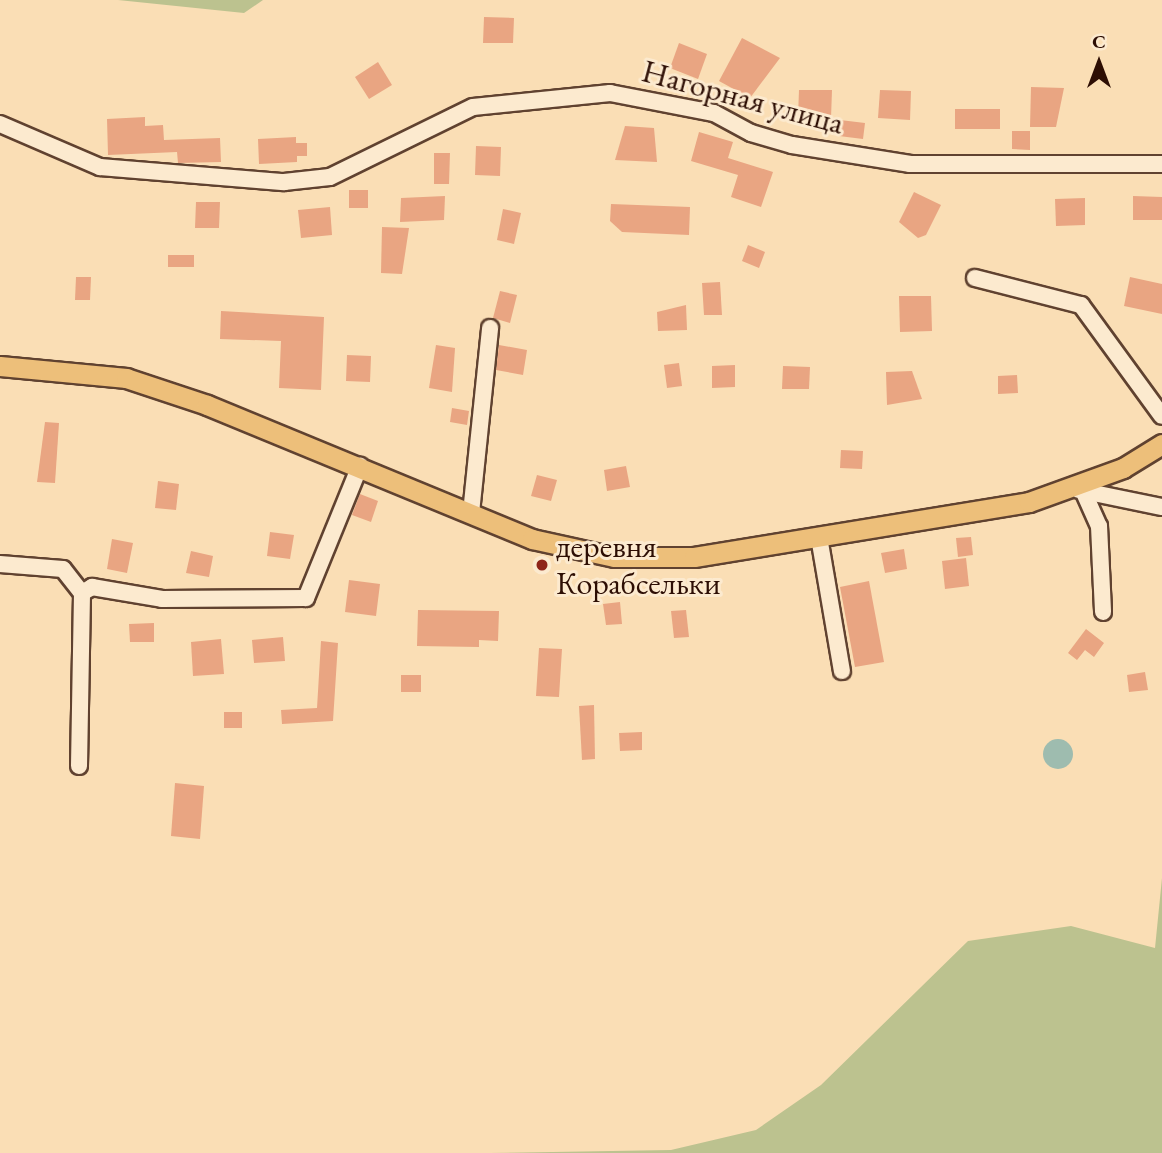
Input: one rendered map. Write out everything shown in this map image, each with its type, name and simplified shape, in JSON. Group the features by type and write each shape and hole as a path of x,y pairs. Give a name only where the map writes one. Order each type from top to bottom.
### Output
{"main road":[{"path":"0,366 126,378 360,466 532,539 614,557 694,557 1081,492 1162,444"}],"street":[{"name":"Нагорная улица","path":"0,124 100,167 284,182 330,177 473,107 610,93 701,109 792,145 910,164 1162,164"},
{"path":"975,278 1081,305 1162,416"},
{"path":"471,513 490,328"},
{"path":"82,593 92,587 162,599 306,598 360,466"},
{"path":"1081,492 1162,507"},
{"path":"1081,492 1099,526 1103,612"},
{"path":"819,537 842,671"},
{"path":"0,564 63,569 82,593 79,766"}],"green space":[{"path":"118,0 263,0 244,13"},
{"path":"1162,878 1162,1153 490,1153 671,1150 756,1130 821,1085 968,941 1071,926 1155,948"}],"shaded area":[{"path":"1058,739 1069,743 1073,754 1069,765 1058,769 1047,765 1043,754 1047,743"}],"building":[{"path":"484,17 514,18 513,43 483,43"},
{"path":"742,38 780,58 750,98 719,81"},
{"path":"679,43 707,54 698,79 670,68"},
{"path":"378,62 392,85 369,99 355,77"},
{"path":"1031,87 1064,88 1056,127 1030,127"},
{"path":"799,90 832,90 831,118 798,117"},
{"path":"880,90 911,91 910,120 878,118"},
{"path":"955,109 1000,109 1000,129 955,129"},
{"path":"145,117 145,126 163,125 164,140 220,138 221,162 178,163 177,152 108,155 107,119"},
{"path":"840,120 865,123 863,139 839,136"},
{"path":"625,126 654,128 657,162 615,160"},
{"path":"1012,131 1030,131 1030,150 1012,149"},
{"path":"699,132 733,142 728,158 773,172 761,207 731,197 738,175 691,161"},
{"path":"296,137 296,143 307,143 307,156 297,156 297,162 259,164 258,139"},
{"path":"476,146 501,147 500,176 475,175"},
{"path":"434,153 450,153 449,184 434,184"},
{"path":"349,190 368,190 368,208 349,208"},
{"path":"914,192 941,205 926,235 918,238 899,222"},
{"path":"445,196 444,220 400,222 401,198"},
{"path":"1133,196 1162,197 1162,220 1133,220"},
{"path":"1085,198 1085,225 1056,226 1055,199"},
{"path":"196,202 220,202 219,228 195,228"},
{"path":"611,204 690,207 689,235 622,232 610,221"},
{"path":"330,207 332,235 301,238 298,210"},
{"path":"503,209 521,213 514,244 497,240"},
{"path":"382,227 409,228 402,274 381,273"},
{"path":"748,245 765,252 759,268 742,261"},
{"path":"168,255 194,255 194,267 168,267"},
{"path":"76,277 91,277 90,300 75,300"},
{"path":"1130,277 1162,284 1162,314 1124,306"},
{"path":"720,282 722,315 704,315 702,283"},
{"path":"500,291 517,295 510,323 493,318"},
{"path":"899,296 931,296 932,331 900,332"},
{"path":"686,305 687,330 658,331 657,312"},
{"path":"221,311 324,317 321,390 279,388 281,341 220,339"},
{"path":"436,345 455,348 452,392 429,388"},
{"path":"499,345 527,350 523,375 496,370"},
{"path":"347,355 371,356 370,382 346,381"},
{"path":"679,363 682,386 667,388 664,365"},
{"path":"735,365 735,387 712,388 712,366"},
{"path":"783,366 810,367 809,389 782,389"},
{"path":"912,371 922,399 887,405 886,372"},
{"path":"1017,375 1018,393 998,394 998,376"},
{"path":"452,408 469,411 467,425 450,422"},
{"path":"45,422 59,423 55,483 37,482"},
{"path":"841,450 863,451 862,469 840,468"},
{"path":"626,466 630,487 607,491 604,470"},
{"path":"537,475 557,480 551,501 531,496"},
{"path":"158,481 179,484 176,510 155,508"},
{"path":"360,494 378,501 371,522 352,515"},
{"path":"270,532 294,535 290,559 267,556"},
{"path":"971,537 973,555 958,557 956,538"},
{"path":"112,539 133,543 127,573 107,569"},
{"path":"904,549 907,569 885,573 881,553"},
{"path":"191,551 213,556 209,577 186,573"},
{"path":"966,558 969,586 945,589 942,561"},
{"path":"349,580 380,584 376,616 345,612"},
{"path":"869,581 884,662 855,667 840,587"},
{"path":"620,602 622,624 606,625 603,604"},
{"path":"418,610 499,611 498,641 479,640 479,647 417,646"},
{"path":"686,610 689,637 674,638 671,611"},
{"path":"154,623 154,642 130,642 129,624"},
{"path":"1086,629 1104,643 1094,657 1085,650 1077,660 1068,653"},
{"path":"283,637 285,661 254,663 252,640"},
{"path":"221,639 224,674 193,676 191,642"},
{"path":"321,641 338,643 333,721 282,724 281,710 317,708"},
{"path":"539,648 562,649 559,697 536,696"},
{"path":"1145,672 1148,690 1129,692 1127,675"},
{"path":"401,675 421,675 421,692 401,692"},
{"path":"594,705 595,759 582,760 579,706"},
{"path":"224,712 242,712 242,728 224,728"},
{"path":"642,732 642,750 620,751 619,733"},
{"path":"175,783 204,786 200,839 171,836"}],"place":[{"name":"деревня Корабсельки","path":"542,565"}]}
